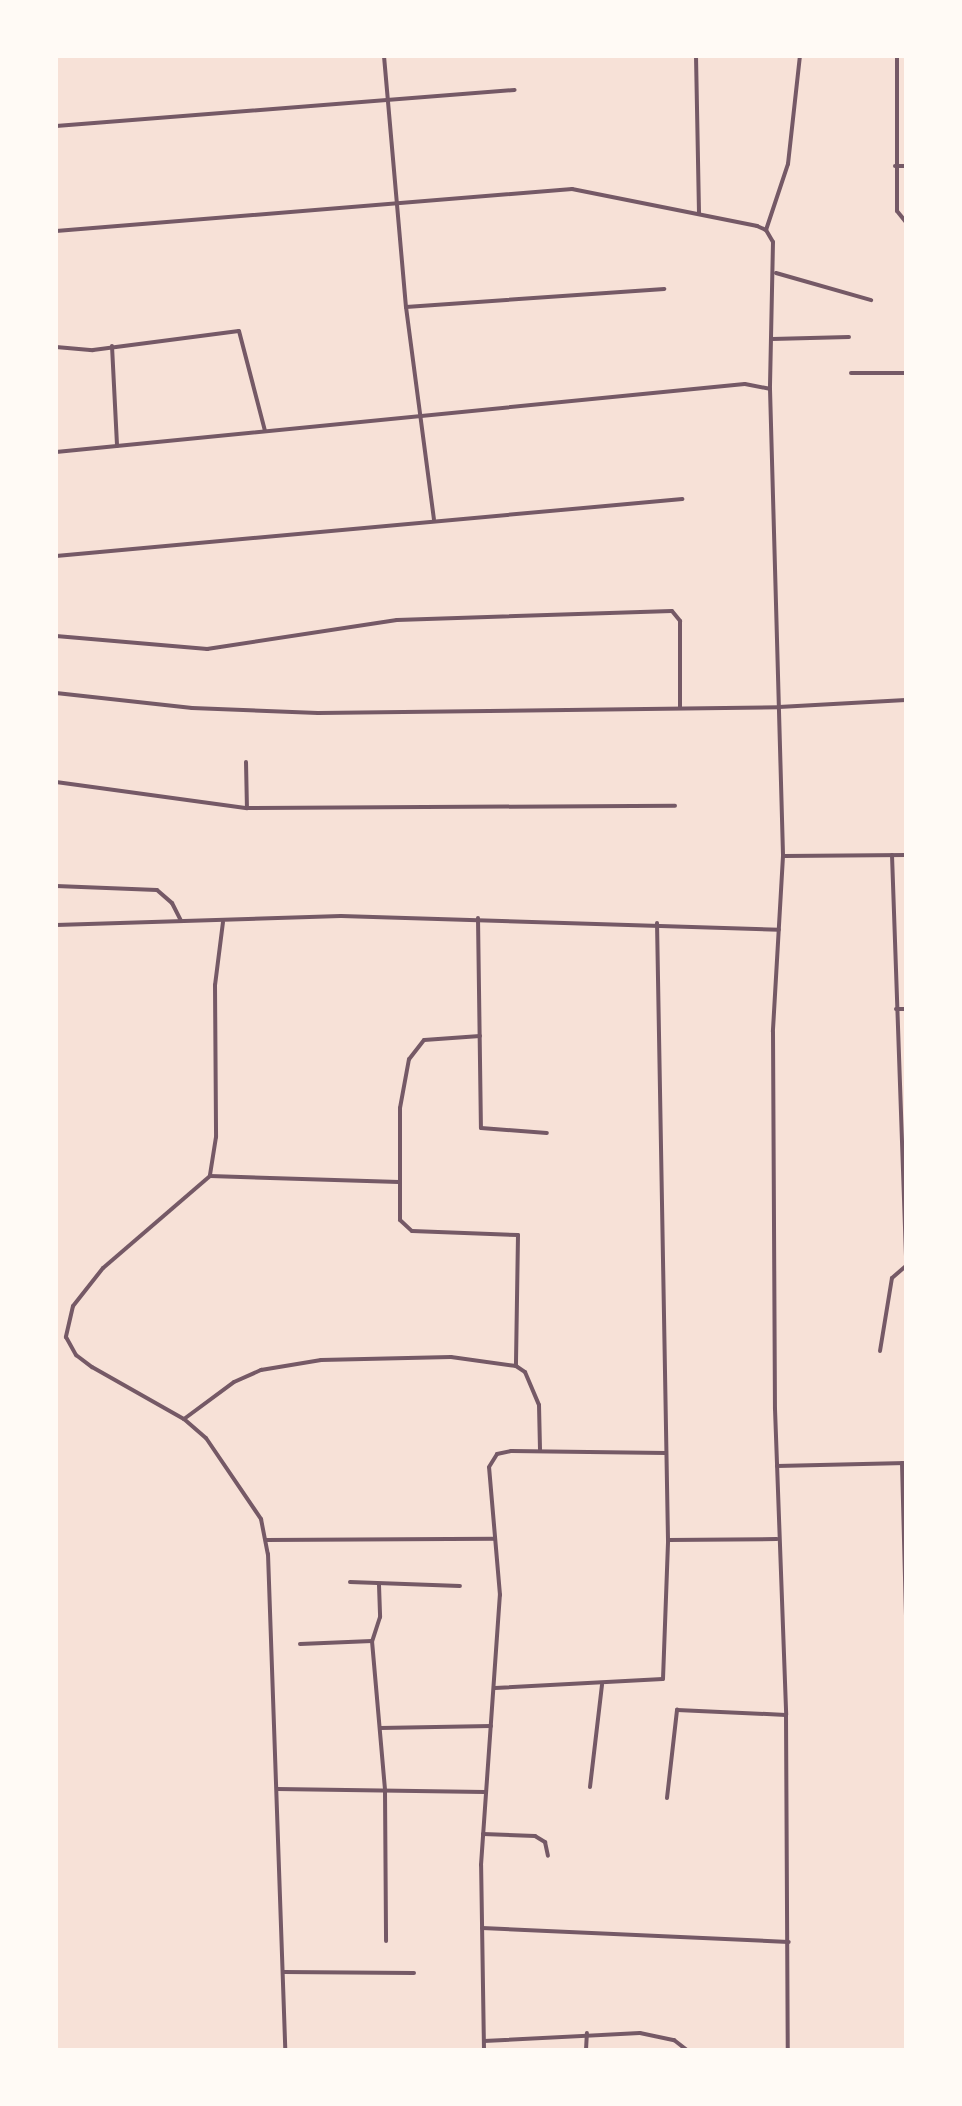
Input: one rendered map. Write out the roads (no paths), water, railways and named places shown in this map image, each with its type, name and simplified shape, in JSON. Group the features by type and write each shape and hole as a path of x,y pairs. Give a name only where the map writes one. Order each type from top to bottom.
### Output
{"street":[{"path":"384,56 406,307 434,519"},
{"path":"696,56 699,213"},
{"path":"788,2050 786,1715 777,1539 772,1061 783,856 770,389 776,273 766,230 788,164 800,56"},
{"path":"897,56 897,211 906,222"},
{"path":"56,126 515,90"},
{"path":"895,166 906,166"},
{"path":"56,231 572,189 699,213 766,230"},
{"path":"776,273 871,300"},
{"path":"406,307 664,289"},
{"path":"56,347 112,346 241,332 265,431"},
{"path":"772,339 849,337"},
{"path":"112,346 117,446"},
{"path":"851,373 906,373"},
{"path":"56,452 745,384 770,389"},
{"path":"56,556 434,519 682,499"},
{"path":"56,636 207,649 397,620 672,611 680,621 680,708"},
{"path":"56,693 192,708 318,713 779,707 906,700"},
{"path":"246,762 247,808"},
{"path":"56,782 247,808 675,806"},
{"path":"880,1351 892,1278 906,1266 892,855"},
{"path":"783,856 906,855"},
{"path":"56,886 157,890 172,903 181,922"},
{"path":"56,925 341,916 657,923 779,930"},
{"path":"478,918 481,1128 547,1133"},
{"path":"223,922 215,985 216,1137 210,1176 103,1268 73,1306 66,1327 76,1355 184,1419 234,1476 261,1519 266,1540 285,2050"},
{"path":"495,1688 602,1685 663,1679 668,1540 657,923"},
{"path":"896,1009 906,1009"},
{"path":"480,1036 424,1040 412,1052 402,1089 400,1220 412,1231 518,1235 516,1366"},
{"path":"210,1176 400,1182"},
{"path":"184,1419 234,1382 292,1364 428,1355 516,1366 525,1372 539,1405 540,1450"},
{"path":"484,2050 483,1834 500,1595 493,1458 503,1452 540,1450 666,1453"},
{"path":"777,1466 904,1463 906,1617"},
{"path":"266,1540 495,1539"},
{"path":"668,1540 777,1539"},
{"path":"350,1582 460,1586"},
{"path":"379,1585 380,1617 372,1641 385,1791 386,1941"},
{"path":"300,1644 372,1641"},
{"path":"590,1787 602,1685"},
{"path":"667,1798 677,1710 786,1715"},
{"path":"380,1728 491,1726"},
{"path":"277,1789 485,1792"},
{"path":"483,1834 535,1836 545,1842 548,1856"},
{"path":"482,1928 789,1942"},
{"path":"283,1972 414,1973"},
{"path":"484,2041 587,2033 640,2033 674,2040 687,2050"},
{"path":"586,2050 587,2033"}]}
